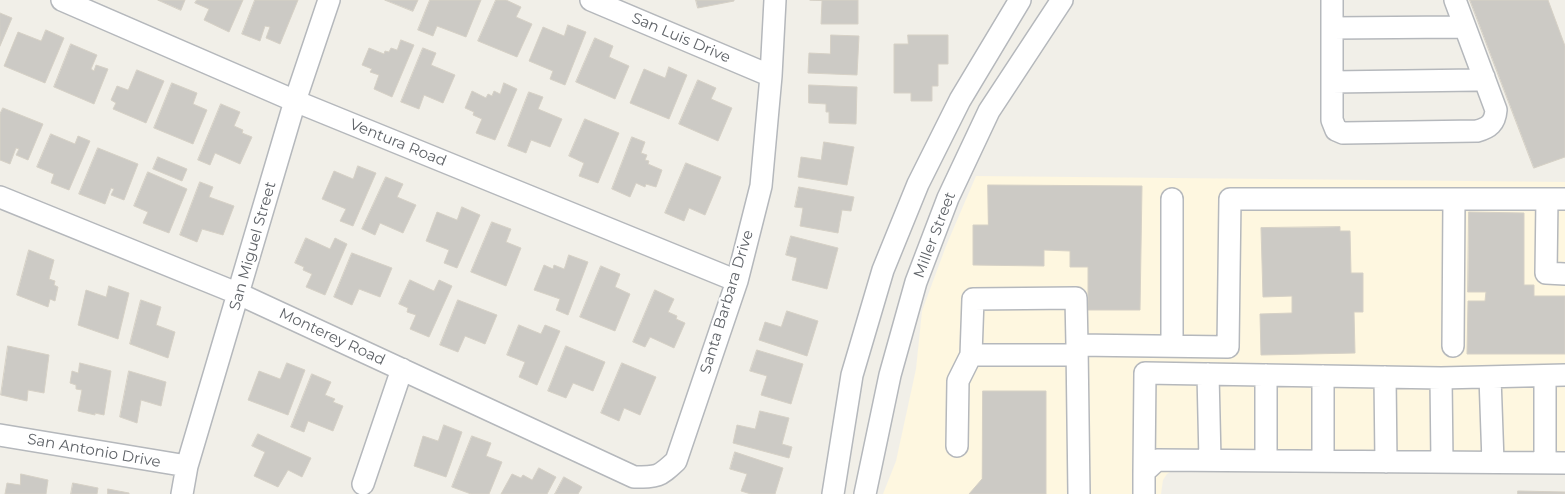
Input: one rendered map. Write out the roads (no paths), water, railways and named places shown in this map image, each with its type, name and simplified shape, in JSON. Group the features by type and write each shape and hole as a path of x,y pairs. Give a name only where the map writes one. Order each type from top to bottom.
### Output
{"street":[{"name":"Ventura Road","path":"62,0 295,101 737,282"},
{"name":"San Miguel Street","path":"182,494 187,466 295,101 329,0"},
{"name":"San Luis Drive","path":"591,0 771,76"},
{"name":"Santa Barbara Drive","path":"661,474 676,461 737,282 761,186 771,76 775,0"},
{"path":"833,494 852,375 883,270 918,184 960,100 1020,0"},
{"name":"Miller Street","path":"865,494 892,366 916,282 948,198 989,111 1062,0"},
{"path":"1332,0 1332,120 1336,130 1343,133 1477,131 1491,125 1495,118 1496,110 1455,0"},
{"path":"1332,28 1458,27 1464,25"},
{"path":"1332,82 1477,80 1484,77"},
{"name":"Monterey Road","path":"0,197 239,294 634,477 654,477 661,474"},
{"path":"1172,199 1172,346"},
{"path":"971,356 1172,346 1228,347 1230,199 1556,199 1546,273 1565,274"},
{"path":"1452,346 1454,199"},
{"path":"957,446 958,381 971,356 973,299 1076,298 1079,494"},
{"path":"363,484 402,369"},
{"path":"1144,472 1157,460 1555,463 1555,375 1441,378 1145,373 1144,472 1144,494"},
{"path":"1208,374 1210,460"},
{"path":"1266,375 1266,461"},
{"path":"1323,376 1323,461"},
{"path":"1385,377 1386,462"},
{"path":"1490,377 1493,462"},
{"path":"1441,378 1442,462"},
{"name":"San Antonio Drive","path":"0,435 187,466"}]}
